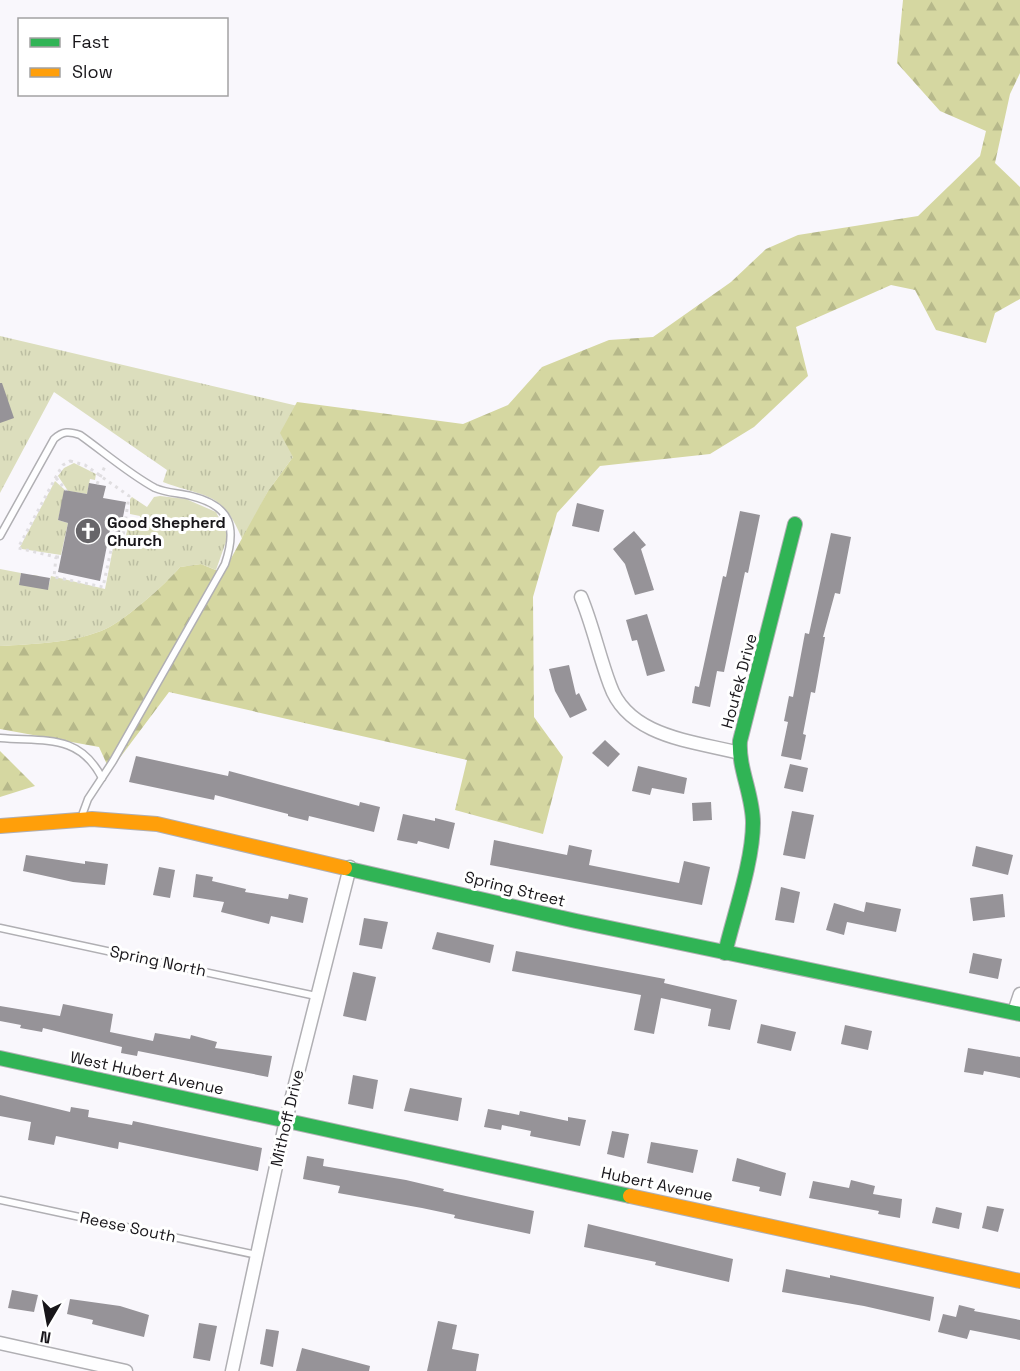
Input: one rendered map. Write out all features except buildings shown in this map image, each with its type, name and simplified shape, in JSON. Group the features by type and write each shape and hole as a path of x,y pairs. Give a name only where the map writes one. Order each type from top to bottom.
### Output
{"street":[{"name":"Houfek Drive","path":"724,953 753,829 748,785 739,753 795,524"},
{"path":"581,597 610,686 628,713 657,732 739,753"},
{"name":"Spring Street","path":"0,826 81,819 122,819 157,824 724,953 1017,1013"},
{"name":"Mithoff Drive","path":"232,1371 286,1120 350,867"},
{"path":"1017,1013 1020,994"},
{"name":"West Hubert Avenue","path":"0,1059 286,1120"},
{"name":"Hubert Avenue","path":"286,1120 1020,1281"},
{"path":"0,1343 126,1371"}],"lane":[{"path":"0,536 40,460 54,439 61,433 70,431 80,435 156,488 195,497 222,510 232,532 232,545 225,564 88,799 81,819"},
{"path":"0,738 72,745 93,759 102,778"},
{"name":"Spring North","path":"0,928 316,996"},
{"name":"Reese South","path":"0,1200 257,1255"}],"path":[{"path":"97,484 99,475 112,457"},
{"path":"70,461 85,465 129,496 123,537 114,536 103,587 54,577 59,557 18,548 56,478 63,465 70,461"},
{"path":"56,478 66,490"}],"green space":[{"path":"903,0 1020,0 1020,73 1010,94 995,163 1020,187 1020,299 995,313 986,343 936,330 915,290 891,285 796,327 808,376 754,427 710,454 600,466 557,513 533,597 534,717 563,757 543,834 455,810 467,760 169,692 110,771 99,747 0,729 0,646 38,644 101,631 143,603 180,567 201,564 223,573 268,491 293,457 280,433 297,402 463,424 508,405 542,367 609,340 653,337 731,282 766,249 798,235 918,216 980,156 986,131 940,111 897,63"},
{"path":"0,336 315,410 293,457 268,491 243,541 221,504 203,495 163,482 167,470 54,392 0,493"},
{"path":"74,463 96,474 95,480 90,479 87,494 68,491 58,476 64,468"},
{"path":"55,481 65,490 58,520 68,523 61,555 22,549 20,547"},
{"path":"132,497 147,507 154,497 186,499 216,512 228,536 216,570 201,564 180,567 143,603 101,631 38,644 0,646 0,569 21,573 19,584 31,586 33,575 39,576 37,587 48,589 51,576 105,589 115,538 125,539 129,523 139,524 140,516 130,514 130,499"},
{"path":"0,751 35,786 0,797"}],"traffic: fast":[{"path":"725,953 747,871 752,838 751,802 741,761 740,741 795,524"},
{"path":"345,868 576,921 1020,1014"},
{"path":"0,1058 630,1196"}],"traffic: slow":[{"path":"0,826 92,819 157,824 345,868"},
{"path":"630,1196 1020,1281"}],"place":[{"name":"Good Shepherd Church","path":"88,531"}]}
